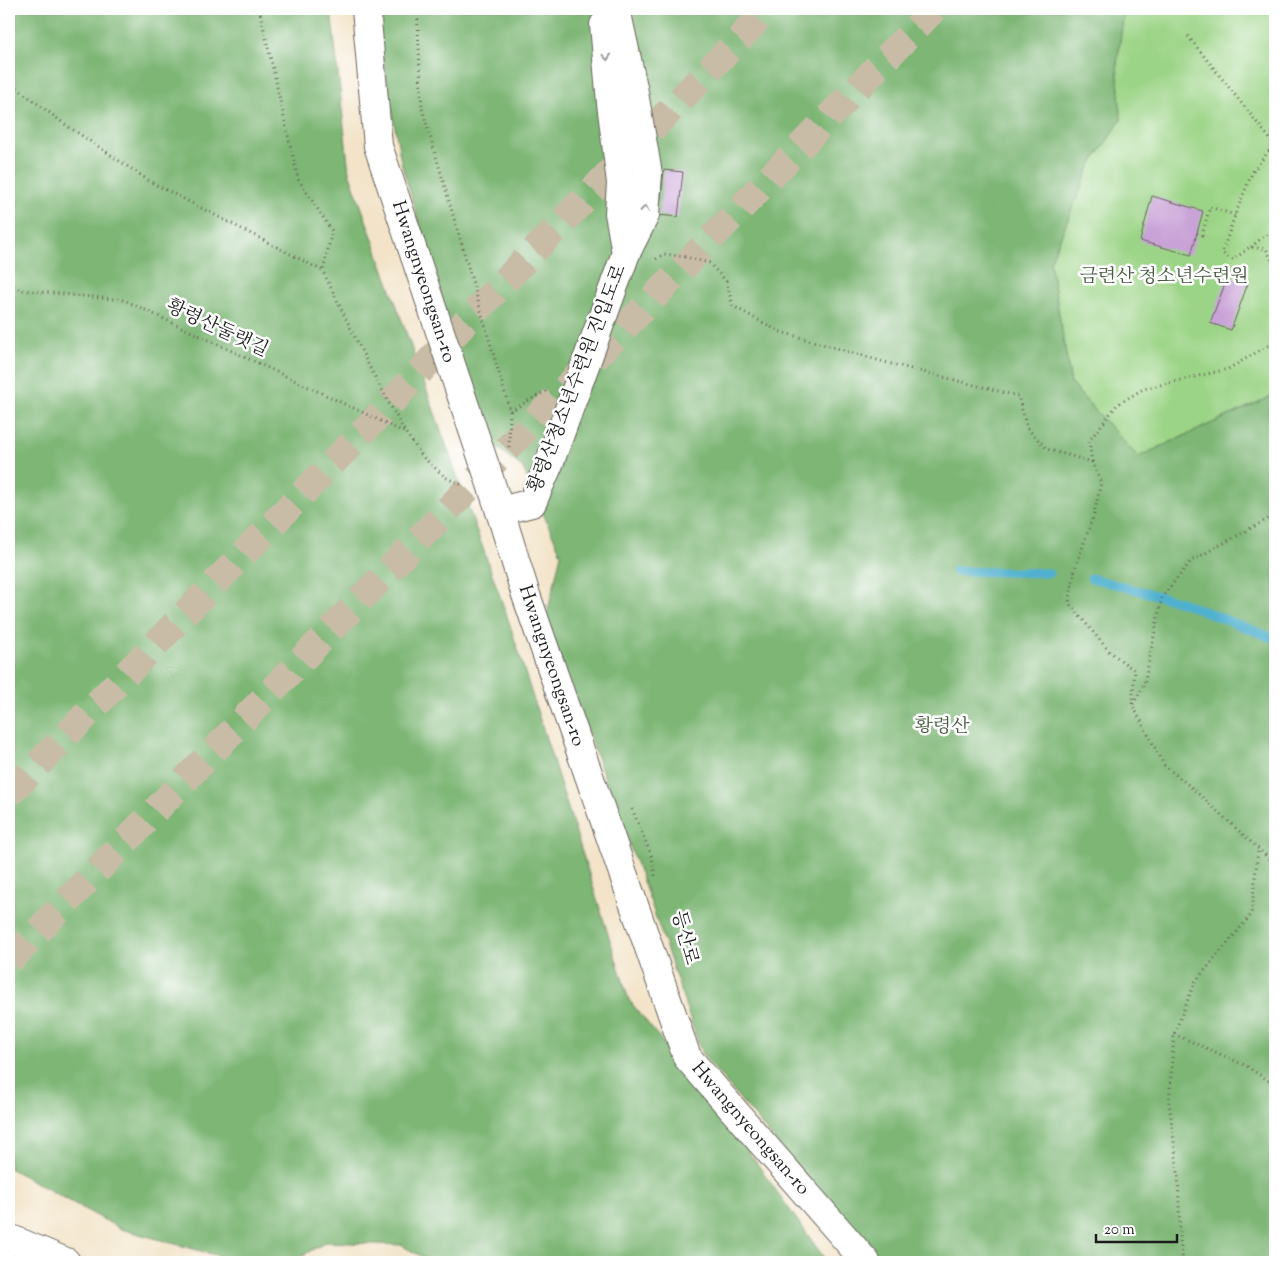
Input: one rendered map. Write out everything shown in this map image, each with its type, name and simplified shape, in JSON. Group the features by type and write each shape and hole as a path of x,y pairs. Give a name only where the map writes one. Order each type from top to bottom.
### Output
{"street":[{"name":"Hwangnyeongsan-ro","path":"366,9 378,146 490,480 525,592 687,1057 866,1262"},
{"name":"황령산청소년수련원 진입도로","path":"604,9 611,103 621,183 619,214 624,257"},
{"name":"황령산청소년수련원 진입도로","path":"500,511 532,503 549,464 624,257 645,215 648,174 633,87 616,9"},
{"path":"9,1238 66,1262"}],"path":[{"path":"260,9 298,179 332,231 323,270"},
{"path":"418,9 422,108 510,411 549,389"},
{"path":"1188,36 1275,144 1252,173 1222,253 1233,260 1275,227"},
{"path":"9,82 63,124 151,182 323,270 369,366 405,432 424,458 445,477 459,484 472,487 490,480"},
{"path":"1197,234 1202,235 1210,207 1235,215"},
{"path":"1250,248 1266,249 1275,270"},
{"path":"624,257 641,268 664,254 709,263 726,282 734,306 778,331 884,362 1018,396 1027,428 1047,449 1092,462"},
{"name":"황령산둘랫길","path":"9,284 21,290 124,300 405,432"},
{"path":"1271,344 1275,320"},
{"path":"1275,340 1228,369 1142,389 1117,404 1089,441 1092,462 1101,483 1094,514 1075,568 1069,603 1109,651 1135,670 1132,704 1164,765 1275,864"},
{"path":"1132,704 1144,685 1162,597 1191,561 1275,515"},
{"path":"630,803 652,857 656,876"},
{"path":"1183,1262 1180,1238 1178,1173 1169,1102 1174,1034 1195,982 1251,914 1258,850"},
{"path":"1174,1034 1245,1065 1275,1085"}],"green space":[{"path":"9,9 331,9 349,172 507,616 629,1000 731,1127 827,1262 431,1262 401,1245 326,1242 291,1262 241,1262 121,1229 9,1168"},
{"name":"황령산","path":"377,9 1126,9 1123,18 1117,64 1121,120 1090,166 1050,262 1071,384 1138,457 1272,396 1275,392 1275,1262 877,1262 702,1054 652,906 546,619 561,554 523,468 493,444 464,373 401,162 379,37"},
{"name":"금련산 청소년수련원","path":"1126,9 1275,9 1275,392 1272,396 1138,457 1071,384 1050,262 1090,166 1121,120 1117,64 1123,17"}],"building":[{"path":"664,170 683,172 678,217 659,215"},
{"path":"1152,196 1203,211 1191,255 1140,241"},
{"path":"1228,276 1248,283 1231,330 1210,323"}],"waterway":[{"path":"955,571 1049,573"},
{"path":"1091,578 1178,601 1275,639"}],"tunnel":[{"path":"9,794 388,406 475,312 768,9"},
{"path":"9,961 934,9"}]}
